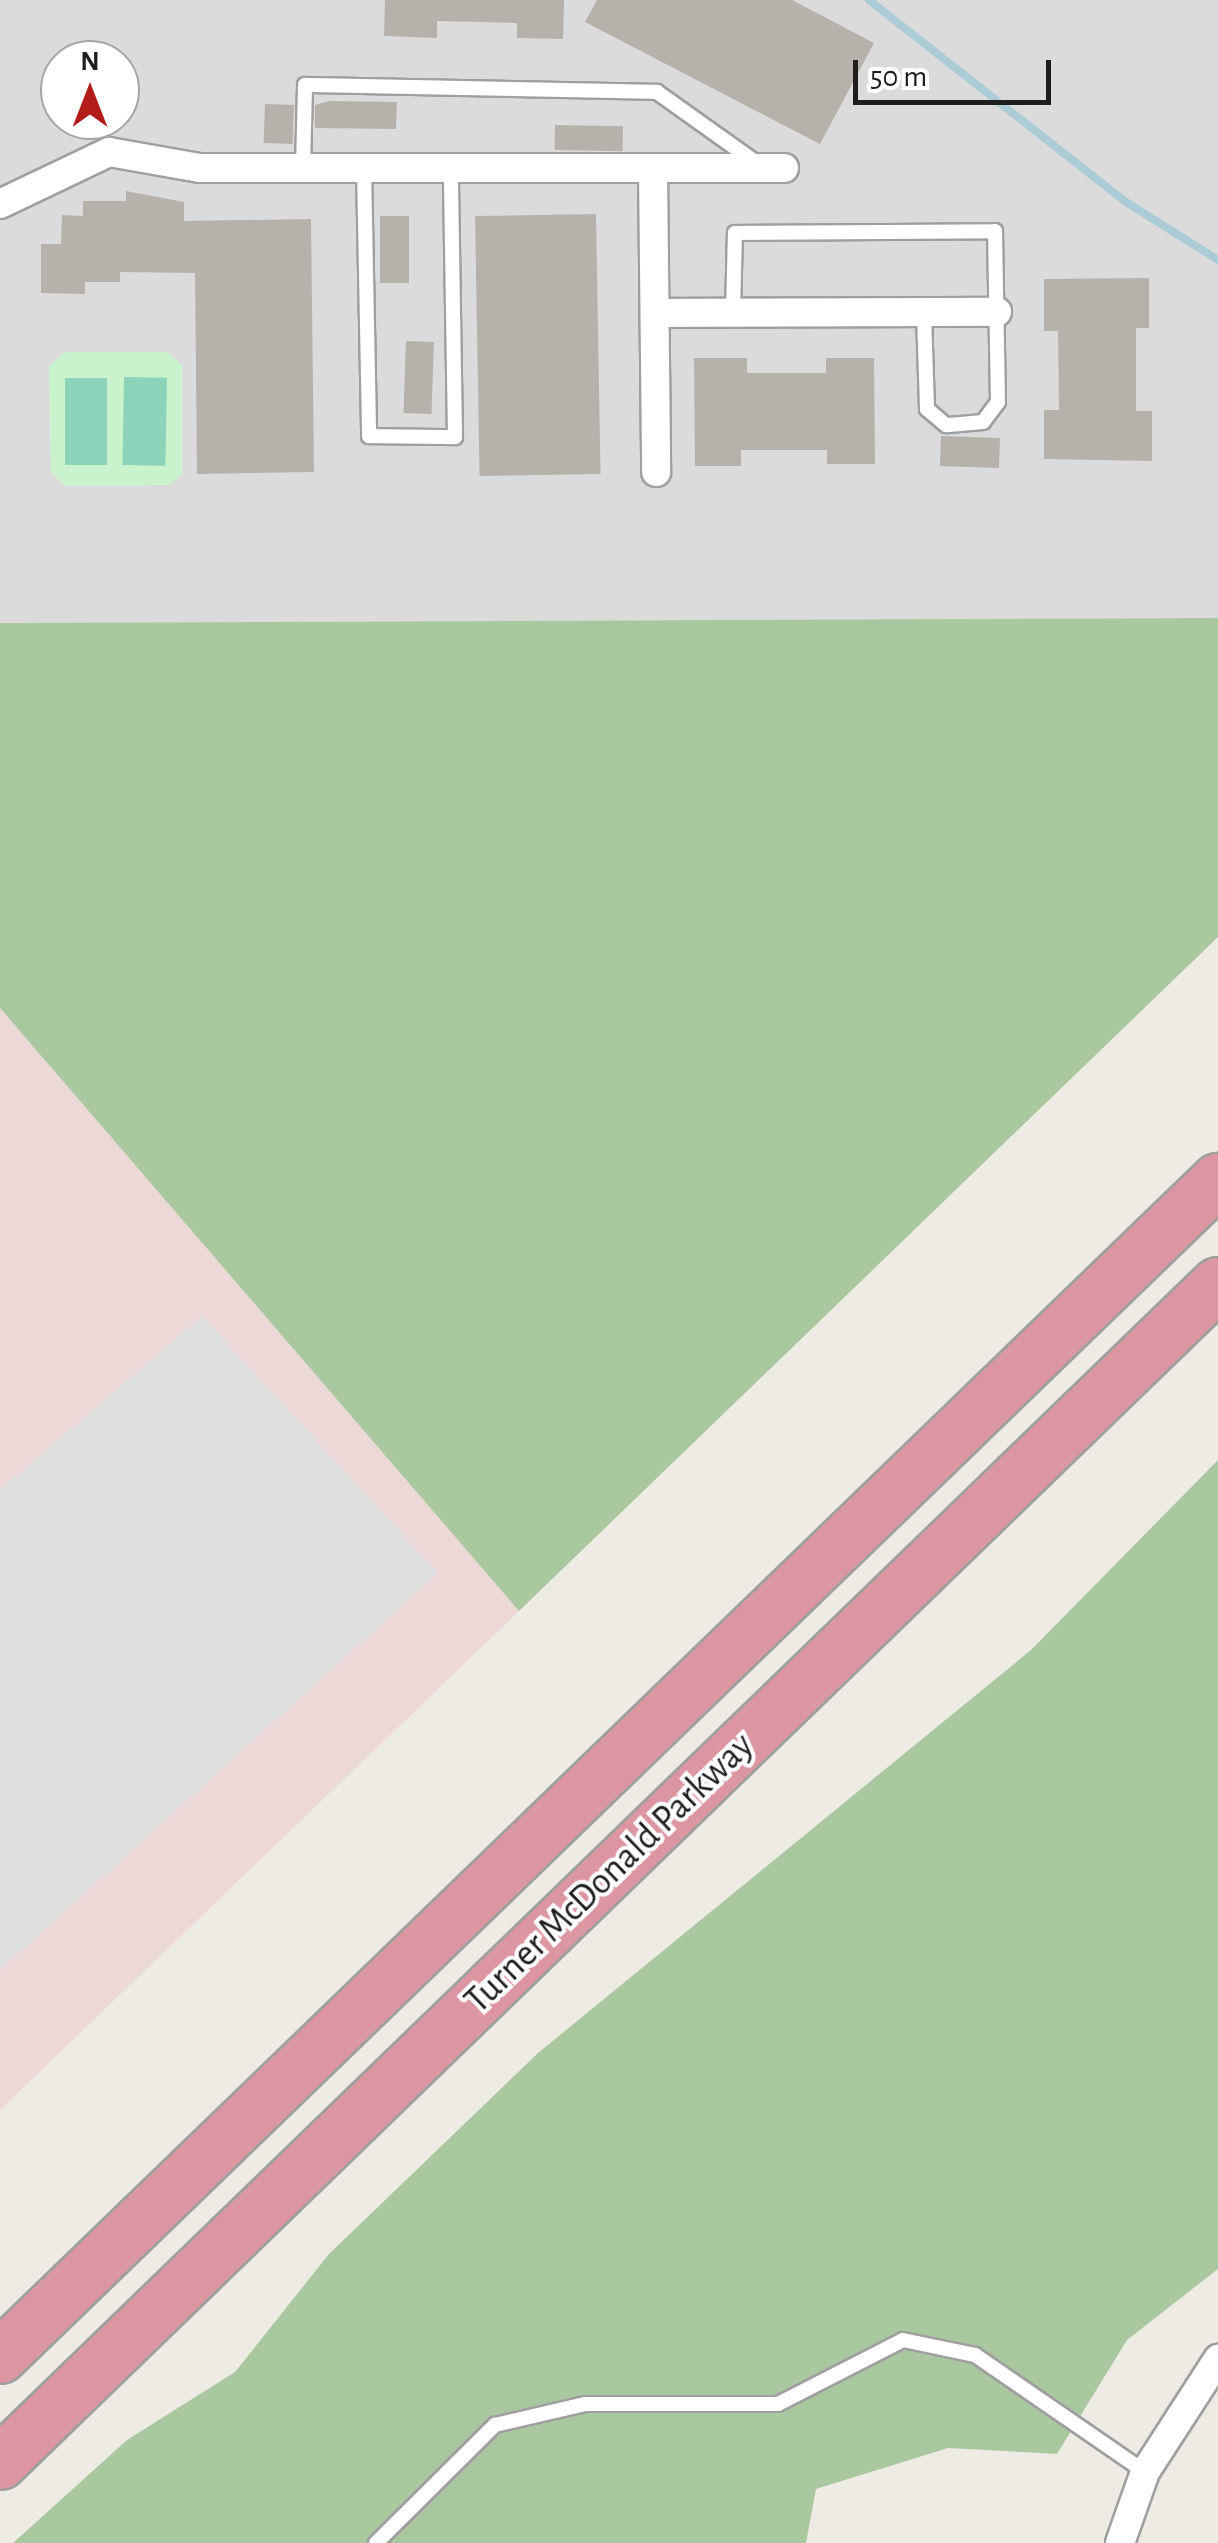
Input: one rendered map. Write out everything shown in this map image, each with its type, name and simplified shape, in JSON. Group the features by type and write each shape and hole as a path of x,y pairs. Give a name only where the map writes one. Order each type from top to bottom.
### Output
{"highway":[{"name":"Turner McDonald Parkway","path":"0,2357 1218,1180"},
{"name":"Turner McDonald Parkway","path":"0,2463 1218,1284"},
{"path":"0,2482 66,2403"}],"street":[{"path":"0,204 109,152 200,168 774,168"},
{"path":"653,168 656,472"},
{"path":"654,313 998,312"},
{"path":"1120,2543 1145,2472 1218,2358"}],"lane":[{"path":"303,168 305,86 657,92 774,168"},
{"path":"364,168 369,436 455,437 451,168"},
{"path":"733,313 735,232 994,231 998,312 992,414 946,425 926,409 924,312"},
{"path":"376,2543 454,2460 508,2420 585,2404 778,2404 903,2340 975,2355 1145,2472"}],"shaded area":[{"path":"0,0 1218,0 1218,618 0,623"},
{"path":"0,1008 519,1611 0,2110"},
{"path":"202,1316 438,1573 0,1970 0,1490"}],"green space":[{"path":"66,352 167,352 182,365 182,475 169,485 65,486 51,472 49,366"},
{"path":"124,377 167,378 165,466 122,465"},
{"path":"65,378 107,378 107,465 65,465"},
{"path":"1218,618 1218,937 519,1611 0,1008 0,623"},
{"path":"1218,1460 1218,2269 1127,2340 1057,2454 948,2448 816,2489 806,2543 13,2543 127,2440 235,2372 329,2254 538,2053 1031,1650"}],"building":[{"path":"385,0 564,0 563,39 517,38 517,23 437,21 437,38 384,36"},
{"path":"597,0 792,0 874,43 820,144 585,22"},
{"path":"329,101 397,102 396,129 315,128 315,105"},
{"path":"265,104 294,105 293,144 264,143"},
{"path":"555,125 623,126 623,151 555,150"},
{"path":"126,191 184,202 184,221 311,219 314,472 197,474 195,273 120,272 120,282 85,282 85,294 41,293 41,244 61,244 62,215 83,216 83,201 126,201"},
{"path":"596,214 601,474 480,476 475,216"},
{"path":"380,216 409,216 409,283 380,283"},
{"path":"1149,278 1149,328 1136,328 1136,411 1152,411 1152,461 1044,459 1044,410 1059,410 1058,331 1044,331 1044,279"},
{"path":"406,341 434,342 431,414 403,413"},
{"path":"694,358 747,358 747,373 826,373 826,358 874,358 875,464 827,464 827,450 741,450 741,466 695,466"},
{"path":"941,436 1000,438 999,468 940,466"}],"waterway":[{"path":"869,0 1126,202 1218,260"}]}
